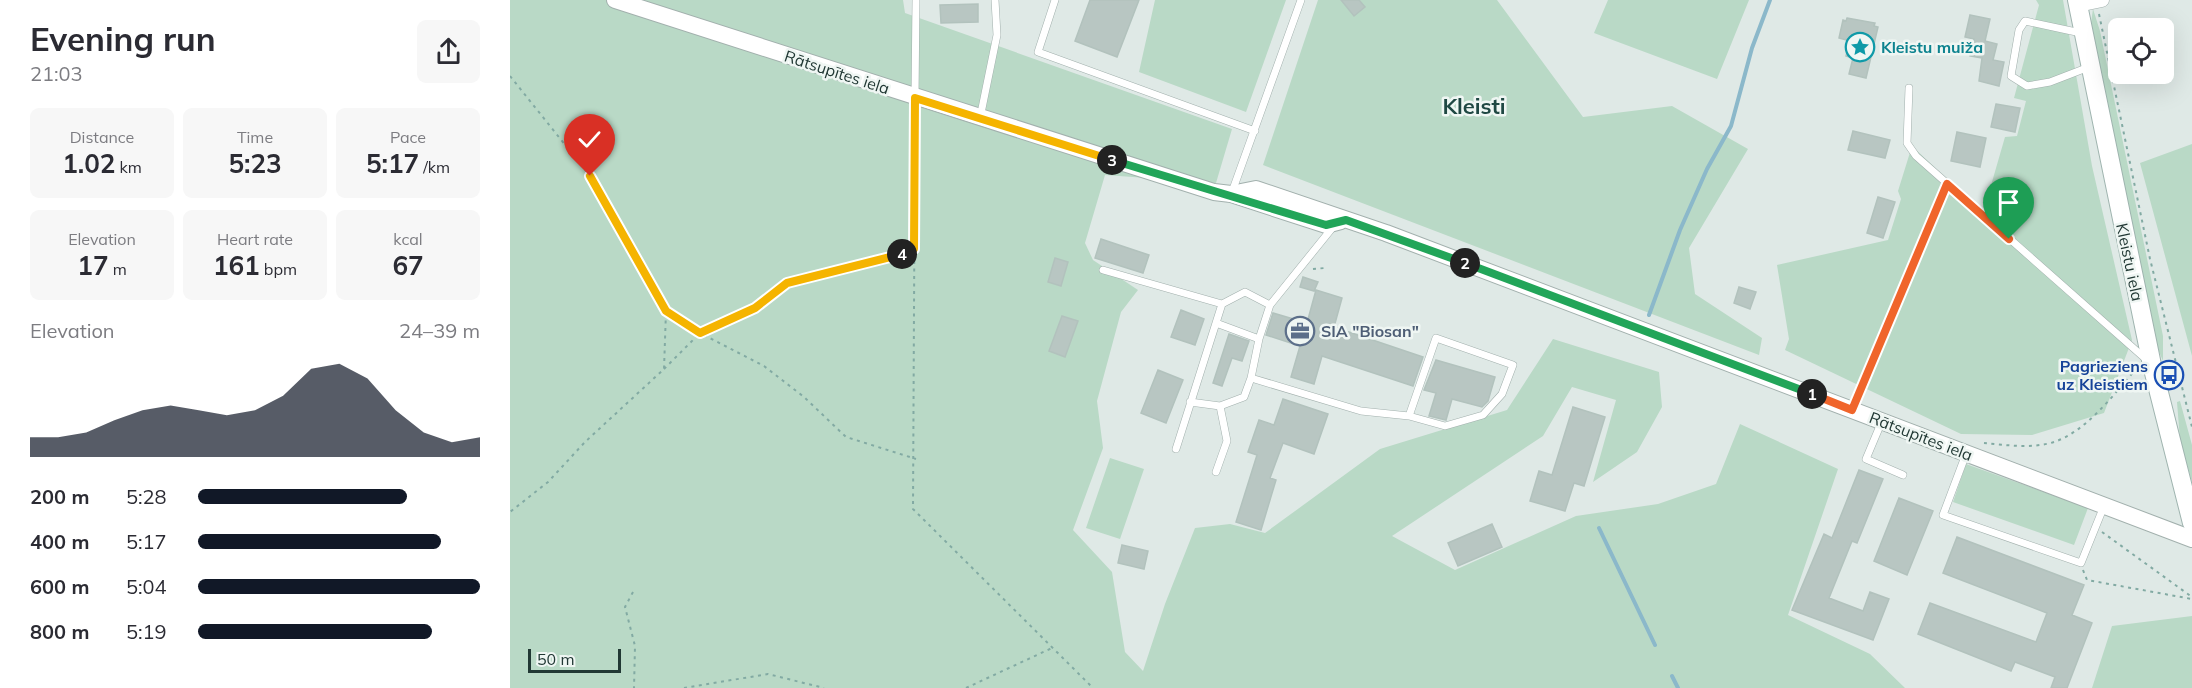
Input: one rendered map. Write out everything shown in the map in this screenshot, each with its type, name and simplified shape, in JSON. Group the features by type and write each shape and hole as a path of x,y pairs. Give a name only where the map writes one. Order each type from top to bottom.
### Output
{"main road":[{"name":"Kleistu iela","path":"2088,2 2084,33 2145,366 2192,523"}],"street":[{"name":"Rātsupītes iela","path":"615,0 1214,192 1231,194 1256,189 1346,220 2192,539"}],"lane":[{"path":"915,98 916,0"},
{"path":"980,118 997,35 995,0"},
{"path":"1055,0 1038,52 1255,131"},
{"path":"1231,194 1301,0"},
{"path":"2084,33 2025,21 2019,30 2011,76 2027,86 2050,82 2090,67"},
{"path":"1909,88 1907,143 1916,156 2145,366"},
{"path":"1190,402 1220,406 1244,397 1270,305 1328,231 1346,220"},
{"path":"1103,270 1222,304 1245,292 1270,305"},
{"path":"1176,449 1222,304"},
{"path":"1216,323 1259,339"},
{"path":"1251,378 1361,411 1409,416 1445,426 1483,415 1502,394 1513,365 1436,338 1409,416"},
{"path":"1216,472 1227,441 1220,406"},
{"path":"1882,421 1866,459 1903,475"},
{"path":"1960,451 1943,515 2081,563 2103,506"}],"path":[{"path":"2088,2 2192,427"},
{"path":"510,76 590,176 666,311 700,333 764,366 804,397 846,437 916,459"},
{"path":"915,98 916,459 914,509 1093,688"},
{"path":"1852,410 1947,184"},
{"path":"510,512 548,482 585,442 700,333 755,308 787,283 881,261 914,249"},
{"path":"664,369 666,311"},
{"path":"1960,451 1976,443 2020,446 2052,443 2073,434 2145,366"},
{"path":"2172,387 2181,385"},
{"path":"2095,527 2192,598"},
{"path":"2081,563 2087,580 2192,598"},
{"path":"633,592 625,607 635,646 634,688"},
{"path":"966,688 1052,648"},
{"path":"684,688 768,674 824,688"}],"green space":[{"path":"510,0 903,0 905,13 1232,129 1216,183 1105,175 1085,243 1093,260 1138,290 1121,312 1097,401 1103,448 1073,530 1112,572 1125,652 1143,671 1165,604 1195,528 1230,524 1265,533 1380,449 1507,410 1553,339 1659,372 1662,407 1637,452 1593,482 1616,400 1572,387 1543,436 1392,536 1455,570 1576,516 1658,504 1716,484 1740,424 1838,469 1788,615 1870,654 1905,688 510,688"},
{"path":"1155,0 1286,0 1246,112 1139,72"},
{"path":"1318,0 1497,0 1583,117 1672,106 1748,149 1689,248 1695,294 1762,338 1759,355 1263,165"},
{"path":"1608,0 1749,0 1717,79 1594,33"},
{"path":"2036,0 2063,0 2092,166 2132,340 2104,413 2032,435 1961,434 1785,350 1789,339 1777,265 1888,240 1901,199 1898,191 1912,146 1983,213 2005,137 2017,136 2026,101 2014,98 2039,5"},
{"path":"2093,9 2100,31 2108,70 2108,84 2111,84 2163,336 2163,361 2154,340 2091,23"},
{"path":"2192,144 2192,356 2140,163"},
{"path":"2180,401 2192,445 2192,482 2180,440 2177,402"},
{"path":"1110,458 1144,469 1120,539 1086,528"},
{"path":"1966,464 2088,508 2074,545 1953,502"},
{"path":"2192,616 2192,688 2092,688 2112,626"}],"building":[{"path":"1090,0 1139,0 1117,57 1075,41"},
{"path":"1341,0 1359,0 1365,7 1354,16"},
{"path":"978,4 978,22 941,23 940,5"},
{"path":"1970,15 1990,19 1985,41 1997,44 1993,60 2004,62 1999,86 1979,81 1982,58 1970,56 1974,39 1965,37"},
{"path":"1847,18 1875,23 1874,26 1878,27 1866,78 1849,74 1853,58 1846,56 1850,41 1839,38 1843,20 1846,21"},
{"path":"1996,104 2020,108 2015,132 1991,127"},
{"path":"1853,131 1890,140 1885,158 1848,150"},
{"path":"1957,132 1986,138 1980,167 1951,161"},
{"path":"1878,197 1895,202 1883,238 1867,233"},
{"path":"1101,239 1149,255 1143,273 1095,258"},
{"path":"1055,258 1068,262 1061,286 1048,282"},
{"path":"1303,277 1318,282 1314,291 1300,287"},
{"path":"1739,287 1756,292 1750,309 1734,303"},
{"path":"1316,290 1342,298 1334,327 1423,357 1413,386 1322,356 1314,384 1291,377 1300,346 1266,335 1273,313 1307,323"},
{"path":"1181,310 1204,319 1195,345 1171,337"},
{"path":"1062,316 1078,321 1065,357 1049,351"},
{"path":"1229,334 1249,341 1242,361 1232,358 1222,386 1213,383"},
{"path":"1436,360 1495,377 1488,401 1482,407 1452,399 1446,420 1429,416 1436,393 1424,390"},
{"path":"1158,370 1183,380 1166,423 1141,413"},
{"path":"1283,399 1328,414 1314,454 1283,443 1270,478 1276,480 1261,530 1236,522 1257,455 1248,452 1259,420 1274,425"},
{"path":"1573,407 1605,417 1584,486 1574,483 1565,511 1530,501 1539,471 1552,475"},
{"path":"1859,470 1883,479 1857,543 1852,541 1829,598 1863,611 1870,592 1889,599 1873,640 1792,610 1824,534 1832,538"},
{"path":"1899,498 1933,511 1907,575 1874,561"},
{"path":"1492,524 1502,547 1458,566 1448,543"},
{"path":"1957,537 2084,585 2072,615 2092,623 2067,688 2051,688 2055,677 2015,662 2011,671 1918,634 1930,603 2036,642 2047,613 1943,573"},
{"path":"1122,545 1148,551 1144,569 1118,563"}],"waterway":[{"path":"1649,315 1680,230 1707,169 1731,126 1752,48 1770,0"},
{"path":"1599,528 1655,645"},
{"path":"1672,676 1678,688"}],"place":[{"name":"Kleistu muiža","path":"1860,47"},
{"name":"SIA \"Biosan\"","path":"1300,331"},
{"name":"Pagrieziens uz Kleistiem","path":"2169,375"}],"district":[{"name":"Kleisti","path":"1474,106"}],"route":[{"path":"590,176 666,311 700,333 755,308 787,283 881,261 914,249 915,98 1326,225 1346,220 1386,233 1852,410 1947,184 2009,239"}]}
